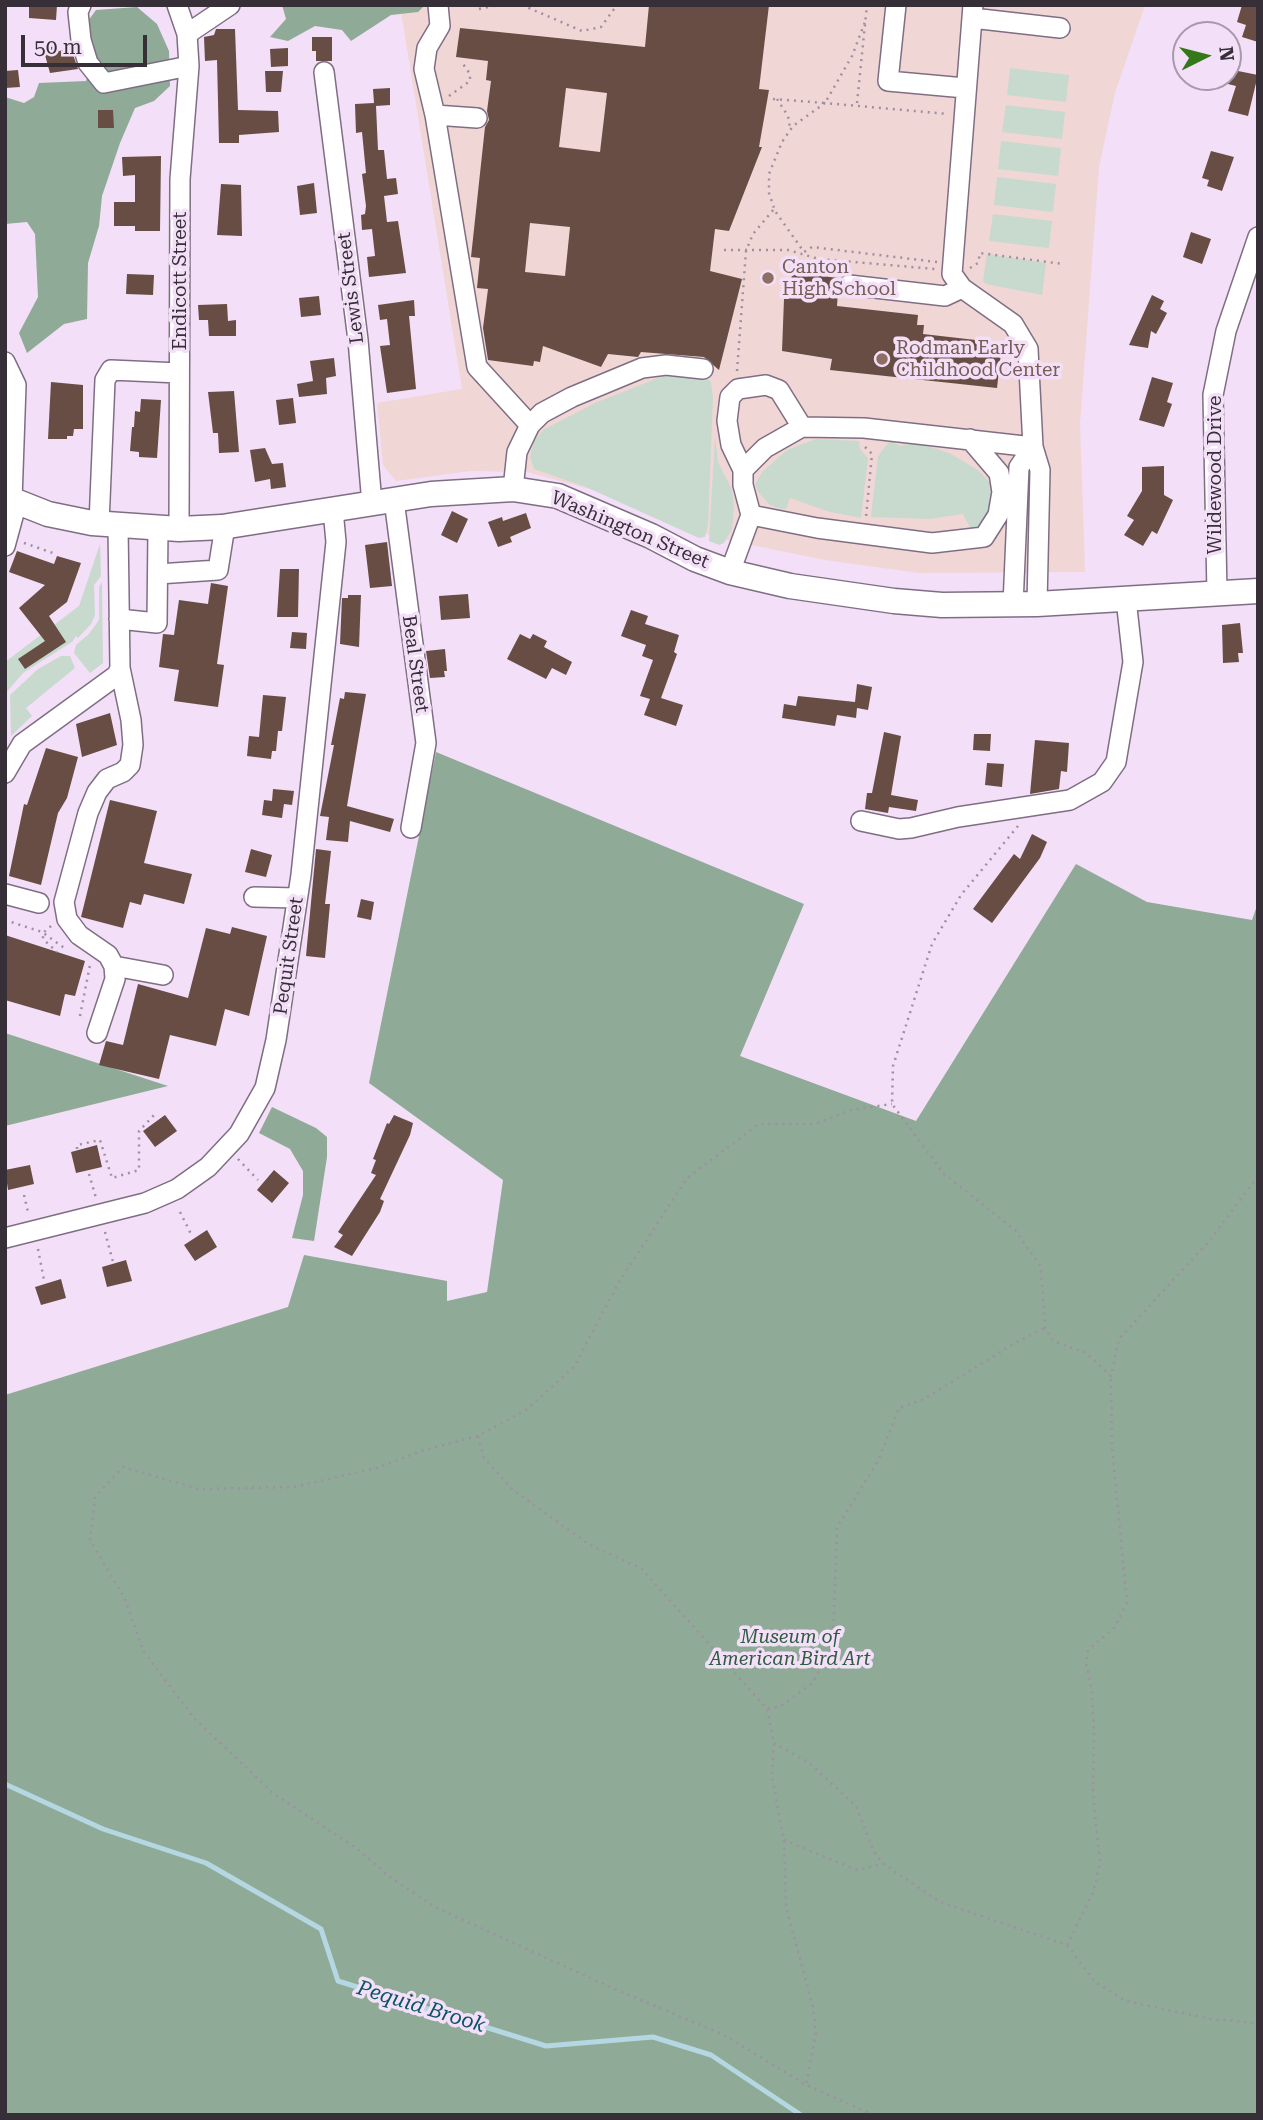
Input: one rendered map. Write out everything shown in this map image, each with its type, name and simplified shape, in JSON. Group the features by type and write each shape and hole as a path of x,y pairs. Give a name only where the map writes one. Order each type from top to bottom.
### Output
{"main road":[{"name":"Washington Street","path":"11,500 48,514 109,525 169,528 225,526 455,491 513,488 558,496 619,521 695,559 730,572 790,586 894,601 942,605 1025,605 1258,591"}],"street":[{"path":"81,5 78,12 81,40 88,63 104,83 189,66"},
{"name":"Endicott Street","path":"119,619 158,622 158,574 169,528 179,373 180,179 189,66 187,34 177,5"},
{"path":"187,34 230,5"},
{"path":"438,5 440,26 427,48 424,69 440,108 477,367 530,425"},
{"path":"896,5 888,81 965,88"},
{"path":"1025,605 1019,467 1033,447 1030,359 1024,339 1013,324 964,279 952,274 951,251 972,12 1060,28"},
{"name":"Lewis Street","path":"324,72 358,340 383,502"},
{"path":"440,108 477,118"},
{"name":"Wildewood Drive","path":"1217,593 1213,395 1226,331 1258,237"},
{"path":"849,285 945,296 964,279"},
{"path":"5,362 16,385 7,541"},
{"path":"513,488 517,452 530,425 542,413 572,397 642,368 666,365 703,369"},
{"path":"97,1033 115,979 114,966 108,955 79,935 67,919 64,902 88,813 107,779 123,772 130,765 133,745 131,720 120,668 119,619 109,525 105,380 111,370 179,373"},
{"path":"730,572 751,514 743,485 743,470 731,445 727,421 730,397 738,389 758,385 779,390 802,427"},
{"path":"743,470 765,448 802,427 864,428 1033,447"},
{"path":"751,514 932,543 984,537 998,515 1002,492 999,473 970,439"},
{"name":"Beal Street","path":"383,502 426,743 411,828"},
{"name":"Pequit Street","path":"5,1238 145,1203 177,1189 208,1167 239,1134 265,1088 276,1040 297,898 336,542 333,510"},
{"path":"158,574 218,570 225,526"},
{"path":"861,821 899,829 1002,810 1037,807 1088,793 1102,782 1116,762 1133,662 1126,599"},
{"path":"5,773 22,744 114,679 120,668"},
{"path":"5,894 39,903"},
{"path":"254,897 297,898"},
{"path":"114,966 163,975"}],"path":[{"path":"480,9 498,5"},
{"path":"522,5 582,31 601,27 617,5"},
{"path":"857,104 866,5"},
{"path":"804,252 774,209 769,192 769,174 790,129 825,103 852,55 865,22"},
{"path":"440,108 455,89 470,81 470,74 461,61"},
{"path":"790,129 788,116 775,99 951,114"},
{"path":"737,374 746,251 753,234 774,209"},
{"path":"724,250 804,252 819,259 937,270 937,262 812,247 804,252"},
{"path":"964,279 975,267 980,253 1063,264"},
{"path":"864,428 864,444 872,454 864,534"},
{"path":"7,541 56,554"},
{"path":"1037,807 999,847 961,895 932,944 893,1066 892,1104 944,1174 1015,1230 1041,1267 1045,1328 1053,1341 1086,1353 1111,1376"},
{"path":"43,933 55,923 67,919"},
{"path":"5,920 43,933 69,951"},
{"path":"43,933 43,939 57,952"},
{"path":"80,1016 90,974 86,959"},
{"path":"874,2115 806,2085 724,2035 608,1986 437,1908 391,1878 355,1847 274,1794 194,1718 145,1652 124,1597 90,1540 95,1497 123,1467 199,1489 293,1487 377,1468 421,1451 478,1436 526,1410 574,1367 619,1282 687,1178 759,1124 815,1124 851,1110 892,1104"},
{"path":"77,1149 77,1145 100,1140 112,1178 139,1170 139,1131 156,1113"},
{"path":"238,1159 258,1180"},
{"path":"89,1174 97,1203"},
{"path":"1067,1945 1093,1893 1100,1862 1093,1793 1094,1731 1092,1691 1086,1663 1088,1650 1115,1627 1127,1602 1112,1437 1111,1376 1119,1339 1210,1240 1258,1176"},
{"path":"180,1212 191,1234"},
{"path":"767,1709 781,1706 811,1684 821,1668 833,1640 837,1527 878,1461 899,1408 924,1399 1015,1343 1045,1328"},
{"path":"478,1436 484,1458 514,1491 590,1545 642,1569 767,1709 774,1743 772,1777 784,1840 786,1907 813,2007 816,2033 806,2085"},
{"path":"774,1743 808,1762 856,1805 874,1852 884,1864 940,1902 1067,1945 1095,1982 1126,2001 1211,2019 1258,2023"},
{"path":"784,1840 857,1870 884,1864"}],"shaded area":[{"name":"Canton High School","path":"400,5 1145,5 1115,93 1099,167 1080,423 1085,572 919,573 825,560 718,538 658,518 611,495 527,472 470,471 396,481 383,465 377,403 462,389"}],"green space":[{"path":"282,5 425,5 418,12 391,15 351,41 342,30 315,26 288,41 270,37 286,19"},
{"path":"137,7 157,24 169,51 170,86 154,101 135,108 120,143 102,196 99,226 88,263 87,319 64,324 27,353 19,333 38,297 35,234 27,222 5,224 5,97 24,103 34,97 39,83 86,81 93,61 88,21 96,10"},
{"path":"1010,68 1069,75 1066,102 1007,95"},
{"path":"1006,105 1065,112 1062,139 1002,132"},
{"path":"1001,141 1061,148 1058,176 998,169"},
{"path":"997,177 1056,184 1053,212 994,205"},
{"path":"993,214 1052,221 1049,248 989,241"},
{"path":"987,254 1046,263 1042,295 986,284 983,281"},
{"path":"663,376 706,377 711,382 713,398 708,524 705,537 699,538 586,487 534,469 530,457 534,441 543,430 595,403"},
{"path":"715,437 718,462 732,490 734,507 732,529 724,543 719,545 709,541"},
{"path":"816,439 859,441 860,449 868,458 861,518 830,512 790,498 786,509 781,509 770,505 759,493 755,485 762,472 787,450"},
{"path":"890,441 901,446 911,443 949,453 978,470 994,487 992,507 984,523 972,531 963,514 929,519 871,517 878,456"},
{"path":"100,544 101,576 94,585 95,615 91,624 78,638 76,636 72,642 23,673 5,694 5,662 79,606"},
{"path":"102,582 103,663 90,673 74,653 76,645 89,634 99,620 99,587"},
{"path":"61,656 70,656 75,668 26,708 32,716 11,736 10,695 38,669"},
{"name":"Museum of American Bird Art","path":"436,752 804,904 740,1056 916,1121 1076,864 1147,902 1252,920 1258,903 1258,2115 5,2115 5,1395 288,1307 304,1255 447,1281 447,1301 487,1292 503,1180 369,1083"},
{"path":"5,1033 168,1086 5,1126"},
{"path":"272,1107 316,1128 327,1137 327,1157 314,1241 292,1238 303,1195 303,1171 290,1149 259,1133"}],"building":[{"path":"29,5 57,5 56,20 29,18"},
{"path":"649,5 769,5 759,89 769,90 759,147 762,147 729,231 715,229 710,271 742,279 719,370 704,357 641,352 638,357 608,354 601,367 543,346 540,362 534,361 533,366 488,360 483,328 488,289 477,288 480,258 471,257 485,127 489,120 487,111 491,81 486,80 488,61 456,57 460,28 645,47","holes":["566,88 607,93 600,152 559,147","530,223 570,227 565,276 525,272"]},
{"path":"1242,5 1258,5 1258,42 1242,37 1246,25 1237,21"},
{"path":"216,29 235,29 238,110 278,111 279,132 239,135 239,143 219,143 217,60 205,61 204,37 214,35"},
{"path":"312,37 332,37 332,61 316,61 316,51 312,51"},
{"path":"58,46 59,51 71,49 78,69 50,73 43,48"},
{"path":"288,48 288,66 271,67 270,49"},
{"path":"18,70 20,87 5,88 5,71"},
{"path":"265,71 283,71 281,92 266,92"},
{"path":"1242,72 1258,75 1248,116 1228,111 1234,91 1242,91"},
{"path":"390,88 390,105 376,106 378,150 384,150 387,179 396,178 398,194 384,196 387,222 398,221 406,273 369,277 367,257 375,256 372,229 362,230 361,215 365,214 366,206 362,174 366,173 362,132 356,133 355,104 374,103 373,89"},
{"path":"98,110 113,110 114,128 98,128"},
{"path":"1211,151 1234,157 1222,191 1207,186 1209,180 1202,178"},
{"path":"161,156 160,231 135,231 135,226 114,226 114,202 135,202 135,175 123,176 122,157"},
{"path":"314,183 317,213 300,215 297,186"},
{"path":"221,184 241,185 242,236 217,235"},
{"path":"1191,232 1211,239 1202,264 1183,257"},
{"path":"792,273 839,278 837,306 918,315 917,325 924,325 923,334 1002,343 997,388 830,370 832,359 782,351 784,299 789,299"},
{"path":"127,274 154,275 153,295 126,294"},
{"path":"1152,295 1164,301 1160,309 1167,313 1156,334 1151,331 1148,348 1129,345"},
{"path":"319,296 321,315 301,317 299,298"},
{"path":"414,300 415,316 409,316 416,389 387,393 380,346 390,345 387,319 380,320 378,305"},
{"path":"227,304 228,321 236,320 236,336 209,336 208,320 199,320 198,305"},
{"path":"334,358 336,376 326,378 327,394 299,397 297,384 313,381 310,361"},
{"path":"1152,377 1173,383 1167,402 1172,404 1164,427 1139,420"},
{"path":"51,382 83,385 83,429 74,429 73,436 67,436 67,439 48,439"},
{"path":"234,391 239,452 219,453 218,433 213,433 208,392"},
{"path":"293,398 296,423 279,425 276,400"},
{"path":"141,399 161,400 157,458 139,457 139,452 130,451 135,411 140,412"},
{"path":"265,448 272,464 283,463 286,487 271,489 270,479 255,482 250,450"},
{"path":"1164,466 1164,495 1173,500 1157,534 1152,531 1143,546 1124,535 1134,520 1127,516 1142,491 1142,467"},
{"path":"452,511 468,519 457,543 441,535"},
{"path":"526,513 531,528 510,537 512,542 498,547 488,522 502,517 503,521"},
{"path":"387,542 392,586 370,588 365,545"},
{"path":"17,551 54,564 57,556 81,563 67,602 49,616 66,642 25,669 18,659 45,641 19,608 45,585 9,572"},
{"path":"280,569 299,569 298,617 277,617"},
{"path":"211,583 228,586 217,664 224,665 218,707 174,701 179,670 159,667 163,634 174,635 179,600 208,604"},
{"path":"468,594 470,618 441,620 439,596"},
{"path":"348,595 361,595 359,647 340,644 342,598 348,598"},
{"path":"631,610 648,616 645,624 679,635 674,652 677,654 661,698 683,705 676,726 644,715 650,699 640,696 653,660 642,656 646,645 621,636"},
{"path":"1240,623 1243,653 1238,653 1239,662 1223,663 1222,625"},
{"path":"292,632 307,633 306,649 290,648"},
{"path":"520,634 530,639 533,634 547,641 544,647 572,662 566,675 552,668 546,679 507,659"},
{"path":"445,649 445,677 430,678 426,651"},
{"path":"857,684 872,687 868,710 857,708 856,718 837,715 835,726 782,718 784,704 796,706 798,696 855,702"},
{"path":"345,692 366,694 347,806 394,819 390,832 350,821 348,842 326,840 329,817 320,816 340,698 344,699"},
{"path":"263,695 286,697 282,731 278,731 276,751 272,751 271,759 247,756 249,736 259,737"},
{"path":"110,713 117,745 82,757 76,724"},
{"path":"884,732 901,736 891,795 918,800 916,811 889,807 888,813 865,809 867,793 872,793"},
{"path":"974,734 991,734 990,751 973,750"},
{"path":"1035,740 1069,743 1067,772 1061,771 1059,789 1030,794"},
{"path":"46,748 78,757 67,798 58,813 41,885 9,876 24,804 27,805"},
{"path":"987,763 1004,764 1002,787 985,785"},
{"path":"273,789 294,791 292,805 284,804 282,818 262,815 264,800 272,801"},
{"path":"110,800 157,811 144,863 192,874 184,904 144,894 141,905 130,902 123,928 81,917"},
{"path":"1032,834 1047,842 1040,858 992,923 973,909 1014,854 1020,859"},
{"path":"251,849 272,855 266,877 245,872"},
{"path":"316,849 331,851 325,904 330,904 325,958 306,956"},
{"path":"361,899 374,902 371,920 357,917"},
{"path":"232,927 267,936 249,1016 225,1009 216,1046 170,1035 159,1079 99,1065 106,1041 123,1045 138,984 188,998 206,928 230,934"},
{"path":"5,935 85,961 75,996 65,994 60,1016 5,1000"},
{"path":"165,1115 177,1131 155,1147 143,1131"},
{"path":"394,1115 413,1123 410,1135 380,1199 384,1201 380,1212 352,1256 334,1247 343,1235 338,1232 376,1175 371,1173 376,1160 373,1159 387,1123 389,1124"},
{"path":"97,1145 102,1167 76,1173 71,1152"},
{"path":"30,1165 34,1184 8,1190 5,1170"},
{"path":"274,1170 289,1183 272,1203 257,1190"},
{"path":"207,1230 217,1247 195,1261 184,1245"},
{"path":"126,1260 132,1281 107,1287 102,1267"},
{"path":"61,1279 66,1298 41,1305 35,1287"}],"waterway":[{"name":"Pequid Brook","path":"5,1784 103,1829 206,1863 321,1929 338,1981 546,2046 653,2037 711,2055 801,2115"}],"place":[{"name":"Canton High School","path":"768,278"},
{"name":"Rodman Early Childhood Center","path":"882,359"}]}
